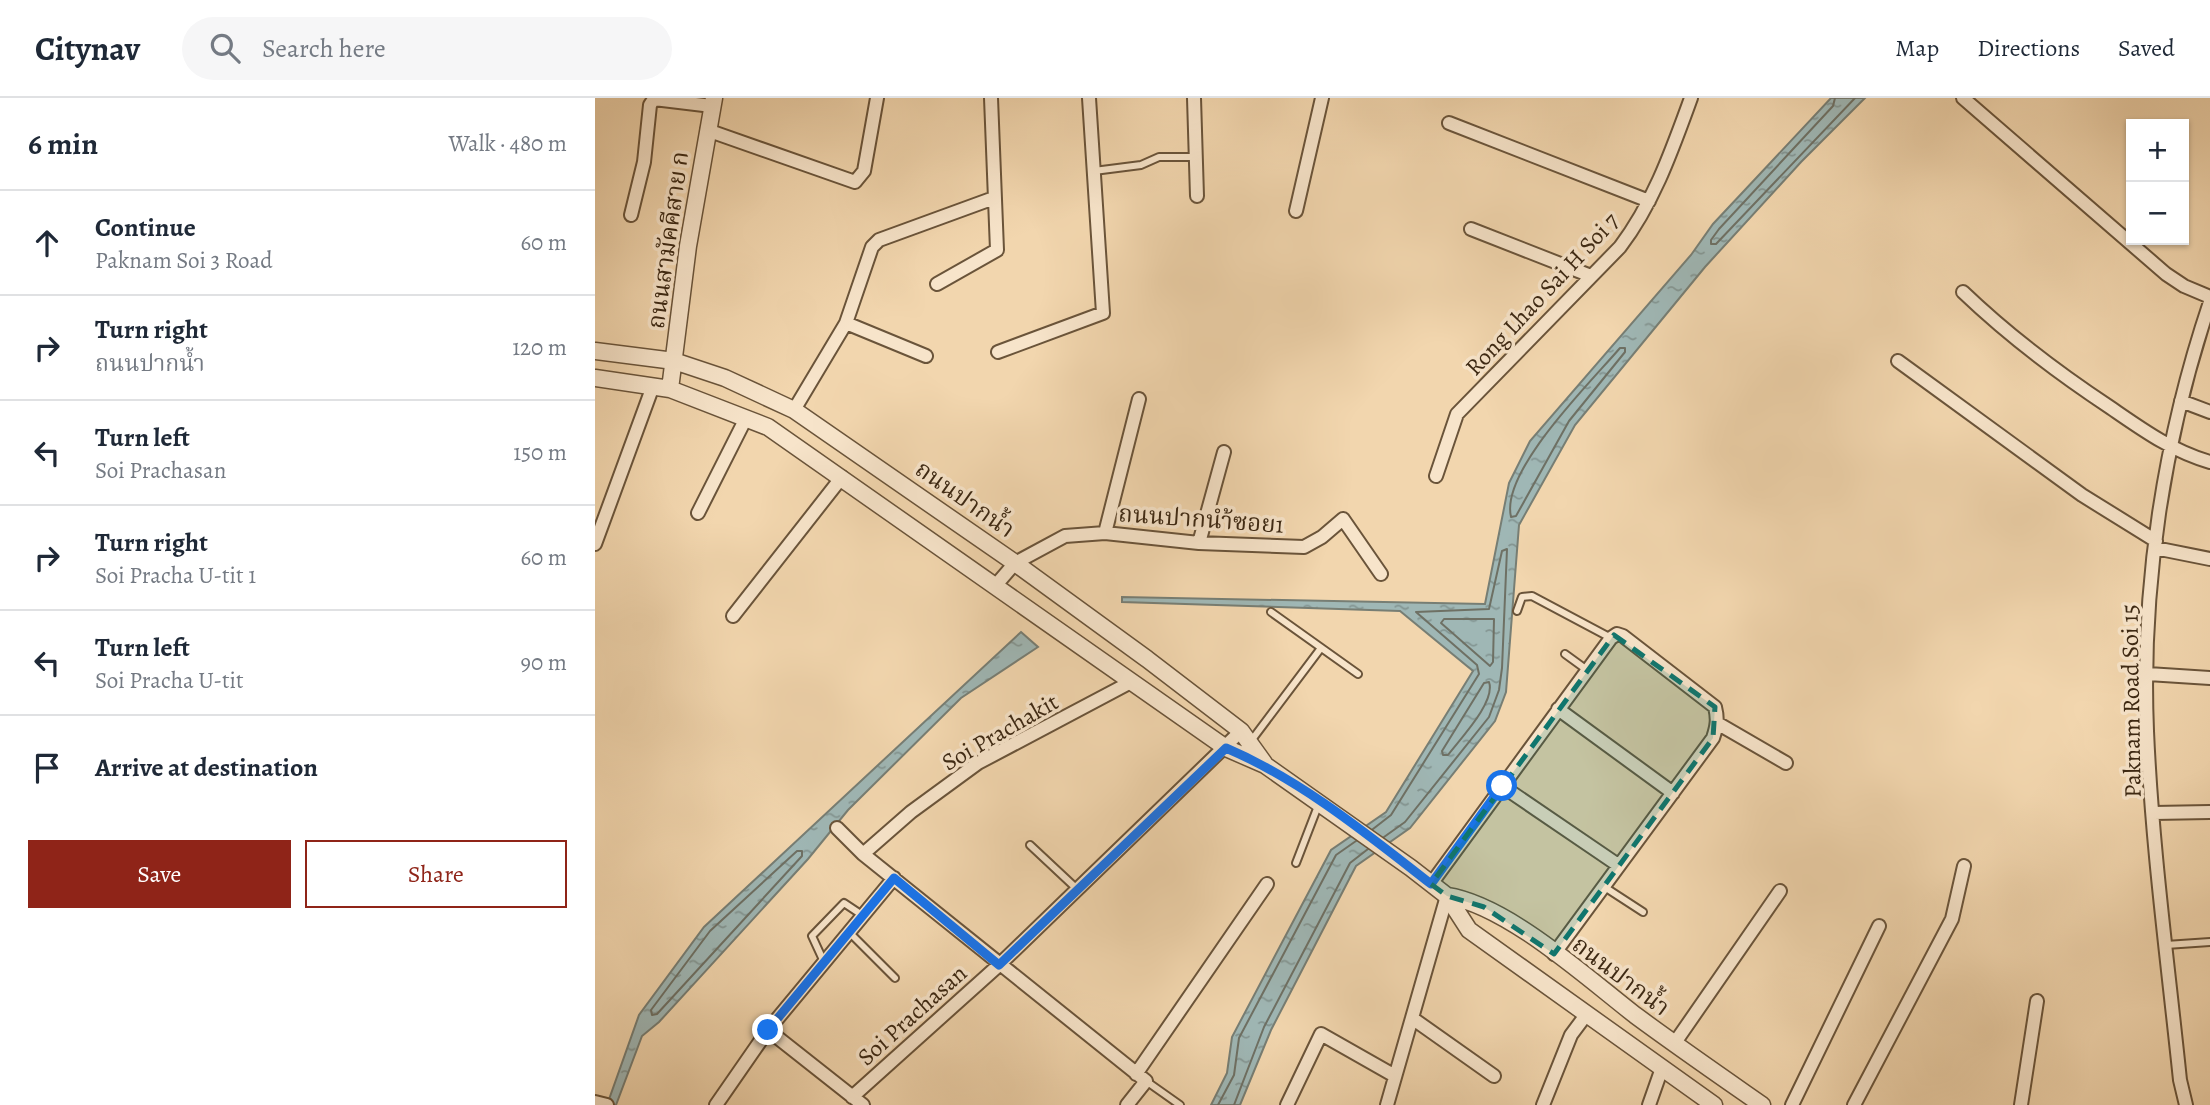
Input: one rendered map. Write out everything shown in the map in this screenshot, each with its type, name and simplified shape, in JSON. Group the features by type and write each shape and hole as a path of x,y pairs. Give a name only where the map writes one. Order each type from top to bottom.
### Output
{"street":[{"path":"707,130 855,182 865,171 877,98"},
{"path":"937,284 997,250 991,98"},
{"path":"998,352 1103,313 1089,98"},
{"path":"1194,98 1197,196"},
{"path":"1296,211 1322,98"},
{"name":"Rong Lhao Sai H Soi 7","path":"1436,476 1457,414 1620,247 1649,201 1691,98"},
{"path":"1963,98 2166,274 2210,300"},
{"path":"631,215 643,162 650,105 654,99 713,102"},
{"name":"ถนนสามัคคีสาย ก","path":"670,389 713,102"},
{"path":"1449,123 1649,201"},
{"path":"795,410 846,323 872,247 879,240 994,198"},
{"path":"1471,229 1591,276"},
{"path":"1963,292 2004,331 2052,369 2170,447 2210,462"},
{"name":"Paknam Road Soi 15","path":"2186,1105 2180,1080 2154,813 2147,730 2148,674 2156,545 2170,447 2210,300"},
{"path":"846,323 926,356"},
{"name":"ถนนปากน้ำ","path":"595,351 674,361 725,378 795,410 1015,563 1265,765 1337,814 1447,896 1469,930 1714,1105"},
{"path":"1898,361 2082,495 2156,545 2210,559"},
{"name":"ถนนปากน้ำ","path":"595,378 670,389 768,428 842,477 1131,682 1239,744"},
{"path":"595,544 653,386"},
{"path":"1105,533 1139,399"},
{"path":"2181,401 2210,412"},
{"path":"698,513 746,418"},
{"path":"1199,542 1224,452"},
{"path":"733,616 842,477"},
{"name":"ถนนปากนำ้ซอย1","path":"996,585 1015,563 1065,536 1105,533 1199,542 1304,547 1322,537 1343,519 1381,574"},
{"path":"1431,884 1558,709 1615,636 1715,707 1717,723 1713,738 1555,954"},
{"path":"2148,674 2210,678"},
{"name":"Soi Prachakit","path":"863,853 911,812 978,764 1131,682"},
{"path":"1558,709 1673,793"},
{"path":"1717,723 1786,763"},
{"name":"Soi Prachasan","path":"857,1101 1078,890 1239,744"},
{"path":"1502,786 1618,865"},
{"path":"2154,813 2210,812"},
{"path":"837,828 863,853 999,965 1141,1078"},
{"path":"1854,1105 1952,919 1965,866"},
{"path":"716,1105 768,1030 894,878"},
{"path":"1127,1105 1141,1078 1266,884"},
{"path":"1674,1044 1780,891"},
{"path":"1387,1105 1447,896"},
{"name":"ถนนปากน้ำ","path":"1447,896 1484,907 1555,954 1674,1044 1762,1105"},
{"path":"1792,1105 1879,926"},
{"path":"2021,1105 2037,1001"},
{"path":"1543,1105 1571,1035 1586,1015"},
{"path":"1412,1018 1494,1076"},
{"path":"768,1030 857,1101"},
{"path":"1287,1105 1321,1034 1395,1076"},
{"path":"1649,1105 1662,1068"}],"lane":[{"path":"1094,171 1106,167 1141,165 1159,157 1196,157"},
{"path":"1517,611 1522,597 1532,596 1615,636"},
{"path":"1272,612 1358,674"},
{"path":"1239,744 1321,648"},
{"path":"1565,654 1587,670"},
{"path":"1296,863 1320,802"},
{"path":"1030,845 1078,890"},
{"path":"1603,886 1643,912"},
{"path":"824,961 813,936 844,903 862,915"},
{"path":"848,932 895,978"},
{"path":"2166,945 2210,942"},
{"path":"1141,1078 1180,1105"}],"highlighted area":[{"path":"1614,635 1715,707 1713,738 1554,954 1484,907 1447,896 1431,884"}],"water":[{"path":"1831,98 1865,98 1801,162 1705,267 1575,425 1519,525 1506,692 1495,721 1410,828 1356,866 1271,1030 1240,1105 1211,1105 1227,1073 1232,1037 1331,850 1386,812 1473,671 1400,611 1122,602 1122,597 1485,604 1509,483 1530,441 1691,255 1713,224"},
{"path":"1021,632 1038,647 961,698 848,810 808,859 659,1022 642,1036 616,1105 607,1105 639,1015 704,927"}],"route":[{"path":"768,1030 894,878 999,965 1226,748 1265,765 1337,814 1431,884 1502,786"}]}
